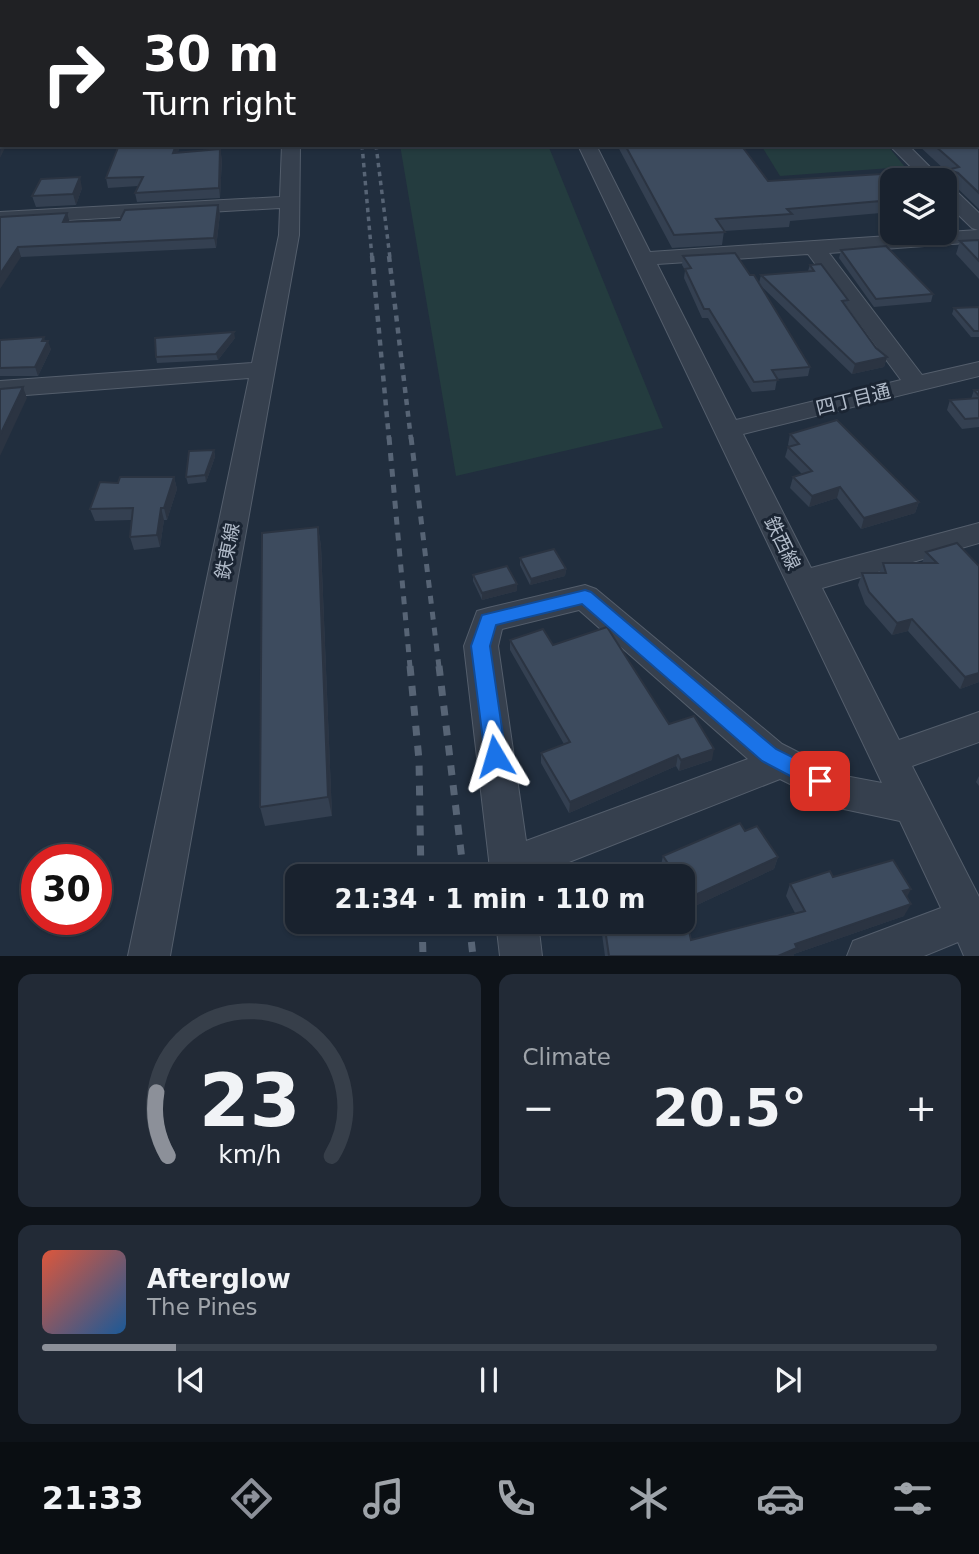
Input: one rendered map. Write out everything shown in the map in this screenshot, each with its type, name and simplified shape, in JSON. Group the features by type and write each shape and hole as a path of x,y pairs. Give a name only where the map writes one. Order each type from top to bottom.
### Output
{"street":[{"name":"鉄東線","path":"149,956 289,235 290,147"},
{"name":"鉄西線","path":"588,147 973,929"},
{"path":"900,147 922,168"},
{"path":"0,218 289,202"},
{"path":"957,203 979,224"},
{"path":"643,259 979,236"},
{"path":"814,247 916,384"},
{"name":"四丁目通","path":"727,430 979,369"},
{"path":"0,389 262,370"},
{"path":"802,582 979,533"},
{"path":"509,864 481,646 488,620 585,597 769,755 839,791 913,807"},
{"path":"889,759 979,727"},
{"path":"527,864 782,762"},
{"path":"868,956 973,929"},
{"path":"518,934 521,956"}],"green space":[{"path":"400,147 549,147 663,428 456,476"},
{"path":"762,147 889,147 905,167 780,176"}],"building":[{"path":"118,147 175,147 173,153 220,149 219,188 135,193 143,177 106,178"},
{"path":"626,147 742,147 768,181 880,174 880,201 787,209 792,214 716,219 725,232 674,235"},
{"path":"936,147 979,147 979,193 957,173 959,167"},
{"path":"80,177 73,194 32,196 41,179"},
{"path":"218,205 214,238 18,247 0,274 0,217 67,213 63,222 120,220 125,210"},
{"path":"979,240 979,261 960,241"},
{"path":"886,246 933,294 876,299 841,250"},
{"path":"735,253 750,275 754,275 810,367 772,370 778,380 754,382 709,309 704,309 685,269 691,268 683,256"},
{"path":"821,264 848,300 842,301 876,348 887,357 855,364 761,275 814,271 810,265"},
{"path":"979,307 979,331 974,331 954,308"},
{"path":"234,332 216,354 156,357 155,338"},
{"path":"44,337 42,341 48,341 35,367 0,368 0,340"},
{"path":"23,387 0,435 0,389"},
{"path":"979,398 979,418 965,419 950,400"},
{"path":"837,420 919,502 864,518 840,487 812,496 793,477 812,471 788,447 799,444 790,434"},
{"path":"214,450 205,475 186,477 189,451"},
{"path":"120,477 174,477 164,508 161,508 157,535 130,537 133,508 90,509 100,482 118,483"},
{"path":"318,527 328,797 260,807 262,533"},
{"path":"957,543 979,566 979,673 965,677 912,619 897,623 869,592 862,573 886,573 883,563 937,563 926,552"},
{"path":"554,549 566,569 531,579 520,558"},
{"path":"507,566 517,584 482,593 473,575"},
{"path":"607,627 669,724 694,716 714,749 681,760 678,755 570,802 541,753 570,742 510,640 543,629 553,645"},
{"path":"740,823 745,831 757,826 778,857 695,895 695,864 668,864 663,856"},
{"path":"893,860 911,889 903,891 911,904 795,944 797,948 778,956 609,956 606,934 690,934 691,940 805,911 790,884 830,871 833,877"}],"railway":[{"path":"362,147 372,258"},
{"path":"376,147 390,258"},
{"path":"372,256 389,439"},
{"path":"389,256 411,439"},
{"path":"389,437 410,667"},
{"path":"411,437 439,667"},
{"path":"410,666 419,760 421,864"},
{"path":"439,666 462,864"},
{"path":"422,934 423,956"},
{"path":"470,934 473,956"}],"route":[{"path":"495,756 481,646 488,620 585,597 769,755 820,781"}]}
